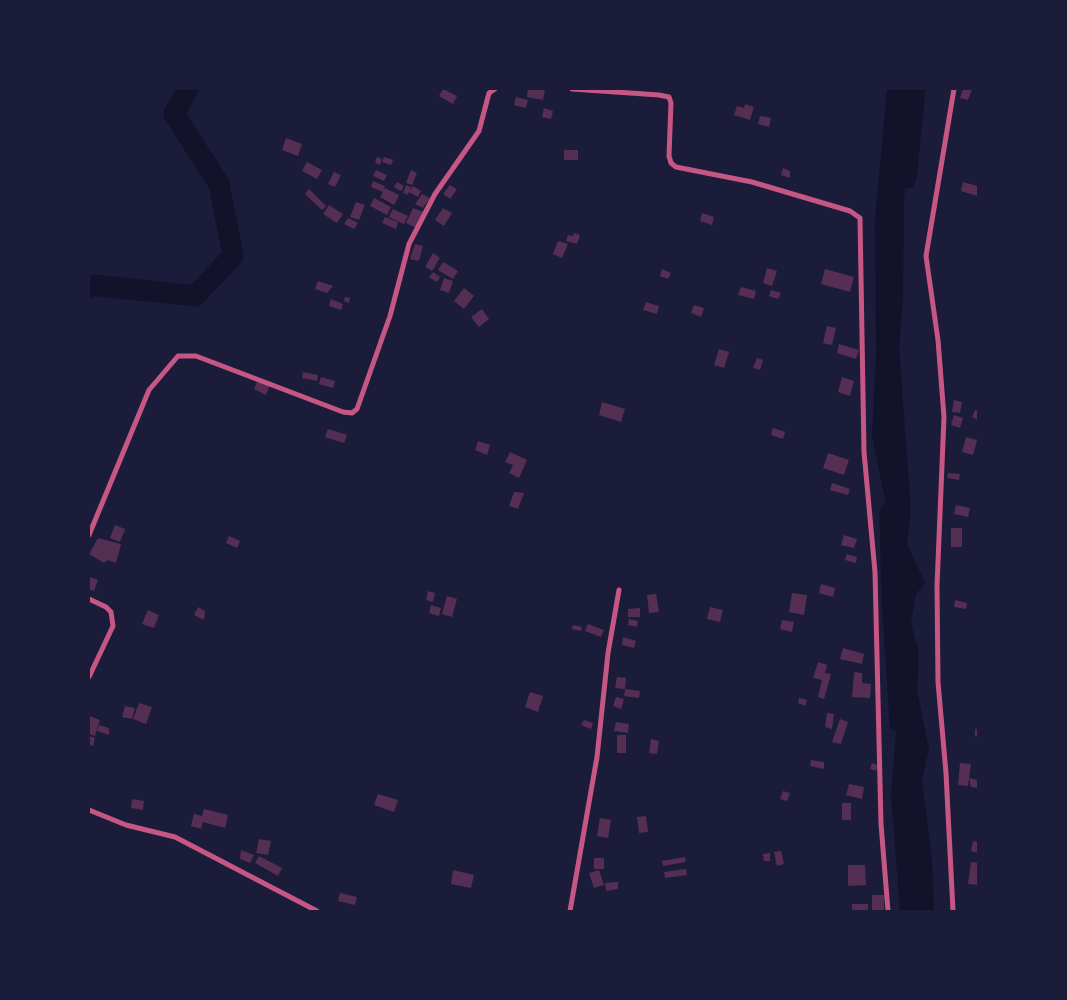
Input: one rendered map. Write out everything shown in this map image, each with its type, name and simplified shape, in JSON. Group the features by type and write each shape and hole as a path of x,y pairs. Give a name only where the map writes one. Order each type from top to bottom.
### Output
{"street":[{"path":"89,535 149,390 178,356 196,356 344,412 352,413 357,409 390,316 409,244 436,194 479,131 487,91 495,89"},
{"path":"572,89 659,94 669,97 669,156 671,163 676,167 752,182 850,211 860,218 864,452 875,572 881,824 888,911"},
{"path":"953,911 938,682 937,586 944,417 938,340 926,256 954,89"},
{"path":"570,911 597,757 608,653 619,590"},
{"path":"89,599 106,607 111,612 113,626 89,677"},
{"path":"89,810 126,825 175,837 317,911"}],"shaded area":[{"path":"887,89 913,89 909,107 909,147 904,199 903,298 899,347 911,511 907,544 925,583 916,594 911,622 919,654 917,691 929,749 922,780 932,860 934,911 900,911 891,794 899,697 892,597 893,537 872,436 876,355 875,220"}],"building":[{"path":"443,89 457,96 453,104 439,96"},
{"path":"528,89 545,90 543,100 527,97"},
{"path":"963,89 972,89 968,100 960,98"},
{"path":"516,97 528,100 526,108 514,105"},
{"path":"745,104 754,107 750,120 734,115 737,106 744,108"},
{"path":"544,108 553,111 551,119 542,117"},
{"path":"760,116 771,118 769,127 758,124"},
{"path":"286,138 302,144 298,156 282,150"},
{"path":"564,150 578,150 578,160 564,160"},
{"path":"377,157 382,159 380,165 375,163"},
{"path":"384,157 393,160 391,165 382,162"},
{"path":"307,162 322,170 317,179 302,171"},
{"path":"783,168 790,171 790,178 781,175"},
{"path":"376,170 387,175 384,181 373,176"},
{"path":"411,170 417,173 412,185 406,183"},
{"path":"334,172 341,175 335,187 328,184"},
{"path":"373,181 385,186 383,192 371,187"},
{"path":"397,182 404,186 401,191 394,187"},
{"path":"963,182 978,186 977,196 961,191"},
{"path":"406,185 411,187 408,195 403,193"},
{"path":"450,185 457,189 450,199 443,194"},
{"path":"413,186 421,191 418,197 409,192"},
{"path":"385,188 399,195 394,205 380,197"},
{"path":"309,189 326,206 322,210 305,194"},
{"path":"422,194 430,198 423,208 415,204"},
{"path":"374,198 391,207 387,215 370,206"},
{"path":"356,202 365,205 359,220 350,217"},
{"path":"329,205 343,214 337,223 323,214"},
{"path":"413,208 424,212 416,228 406,223"},
{"path":"443,208 452,213 444,226 435,220"},
{"path":"393,209 408,216 404,224 389,217"},
{"path":"702,213 714,217 712,225 700,221"},
{"path":"385,217 398,222 396,229 382,223"},
{"path":"348,218 358,223 354,229 344,224"},
{"path":"574,233 580,235 577,244 566,241 568,235 573,236"},
{"path":"558,241 568,244 562,258 553,254"},
{"path":"415,244 423,246 419,261 410,259"},
{"path":"433,253 440,258 432,271 425,267"},
{"path":"443,262 458,271 453,279 438,270"},
{"path":"767,268 777,271 772,286 763,283"},
{"path":"662,269 671,273 668,279 660,276"},
{"path":"825,269 854,277 850,292 821,284"},
{"path":"433,272 440,277 437,282 429,277"},
{"path":"444,278 453,281 449,293 440,290"},
{"path":"318,281 333,286 327,293 315,289"},
{"path":"741,287 756,291 754,299 738,295"},
{"path":"464,288 474,296 464,309 454,301"},
{"path":"771,290 781,293 778,299 769,296"},
{"path":"345,297 350,298 349,303 344,301"},
{"path":"331,299 343,304 341,310 329,306"},
{"path":"646,302 659,306 657,314 643,310"},
{"path":"694,305 704,308 701,317 691,313"},
{"path":"482,309 489,319 479,327 471,317"},
{"path":"827,326 836,328 832,345 823,343"},
{"path":"839,344 859,350 856,359 837,353"},
{"path":"719,349 729,352 724,368 714,365"},
{"path":"757,358 763,360 760,370 753,368"},
{"path":"303,372 318,375 317,381 302,378"},
{"path":"321,377 335,381 333,388 319,384"},
{"path":"842,377 854,381 850,396 838,392"},
{"path":"258,380 270,385 266,395 254,389"},
{"path":"954,400 962,402 960,413 952,412"},
{"path":"602,402 625,409 621,422 599,415"},
{"path":"975,410 978,411 978,420 972,417"},
{"path":"954,415 963,418 960,428 951,425"},
{"path":"773,428 785,432 783,439 771,435"},
{"path":"328,429 347,435 344,443 325,437"},
{"path":"966,437 977,440 973,455 962,452"},
{"path":"478,441 490,445 487,455 475,450"},
{"path":"510,452 527,460 519,478 509,473 513,465 505,462"},
{"path":"828,453 849,460 844,475 823,468"},
{"path":"948,473 960,474 959,480 947,478"},
{"path":"832,483 850,489 848,495 830,490"},
{"path":"514,492 524,493 518,509 509,506"},
{"path":"956,505 970,508 968,517 954,514"},
{"path":"115,525 125,529 120,542 110,538"},
{"path":"951,528 962,528 962,547 951,547"},
{"path":"844,535 857,539 854,548 841,545"},
{"path":"229,536 240,541 237,548 226,543"},
{"path":"98,538 121,544 116,563 108,560 104,563 89,554"},
{"path":"847,554 857,557 856,563 845,560"},
{"path":"90,577 98,580 94,591 89,589"},
{"path":"821,584 835,588 833,597 819,593"},
{"path":"428,591 435,593 433,602 426,600"},
{"path":"792,593 807,595 804,615 789,612"},
{"path":"656,594 659,612 649,613 647,595"},
{"path":"447,596 457,599 452,617 442,614"},
{"path":"955,600 967,603 966,609 954,607"},
{"path":"431,605 441,608 439,616 429,613"},
{"path":"198,607 205,611 204,620 194,615"},
{"path":"710,607 723,610 720,622 707,619"},
{"path":"640,608 640,617 628,617 628,609"},
{"path":"148,610 159,615 154,628 142,624"},
{"path":"629,619 638,621 637,627 628,625"},
{"path":"782,620 794,622 792,632 780,629"},
{"path":"588,624 604,630 601,637 585,631"},
{"path":"573,625 582,627 581,631 572,629"},
{"path":"623,637 636,641 634,648 622,645"},
{"path":"843,648 864,654 862,664 840,659"},
{"path":"818,662 827,665 825,673 831,674 824,699 818,697 822,680 813,678"},
{"path":"854,672 862,673 862,683 871,684 870,698 852,697"},
{"path":"617,677 626,678 625,689 615,688"},
{"path":"625,689 640,691 639,698 624,696"},
{"path":"530,692 543,696 538,712 525,707"},
{"path":"616,697 624,699 621,709 613,706"},
{"path":"799,698 807,700 805,706 798,703"},
{"path":"139,703 152,707 146,724 133,719"},
{"path":"125,706 135,708 132,719 122,717"},
{"path":"827,713 834,714 832,729 825,727"},
{"path":"89,716 100,720 95,736 89,734"},
{"path":"840,719 848,722 841,744 832,742"},
{"path":"584,720 593,723 591,729 581,725"},
{"path":"616,722 629,724 628,733 614,731"},
{"path":"99,725 109,728 109,735 97,731"},
{"path":"975,729 978,729 978,737 975,736"},
{"path":"617,735 626,735 626,753 617,753"},
{"path":"89,736 95,738 93,746 89,745"},
{"path":"651,739 659,741 657,754 649,753"},
{"path":"811,760 824,762 824,769 810,766"},
{"path":"872,763 878,765 876,771 870,769"},
{"path":"960,763 971,764 968,786 958,785"},
{"path":"969,778 978,780 978,788 971,787"},
{"path":"849,784 864,787 862,799 846,795"},
{"path":"783,791 790,793 787,801 780,799"},
{"path":"378,794 398,800 394,812 374,805"},
{"path":"132,799 144,801 143,810 131,808"},
{"path":"842,803 851,803 851,820 842,820"},
{"path":"204,809 228,815 225,828 203,822 201,829 191,826 194,814 202,816"},
{"path":"646,816 648,832 639,833 637,817"},
{"path":"600,818 611,820 608,838 597,836"},
{"path":"259,839 271,841 268,855 256,853"},
{"path":"973,841 978,842 978,853 971,851"},
{"path":"241,850 254,855 250,863 240,859"},
{"path":"781,851 784,864 777,866 774,852"},
{"path":"770,853 770,861 764,861 763,854"},
{"path":"259,856 282,868 278,876 255,863"},
{"path":"685,857 686,862 663,866 662,861"},
{"path":"594,858 604,858 604,869 594,869"},
{"path":"971,862 978,863 978,885 968,884"},
{"path":"848,865 865,865 866,885 848,886"},
{"path":"686,869 687,875 665,878 664,872"},
{"path":"453,870 474,875 471,888 451,884"},
{"path":"599,870 604,885 594,888 589,873"},
{"path":"618,882 618,889 606,891 605,883"},
{"path":"340,893 357,897 355,905 338,901"},
{"path":"872,895 884,895 884,910 872,910"},
{"path":"852,904 868,904 868,911 852,911"}],"waterway":[{"path":"89,288 92,285 195,296 233,256 219,184 174,114 188,89"},
{"path":"906,178 915,89"},
{"path":"890,513 892,597 900,722"}]}
